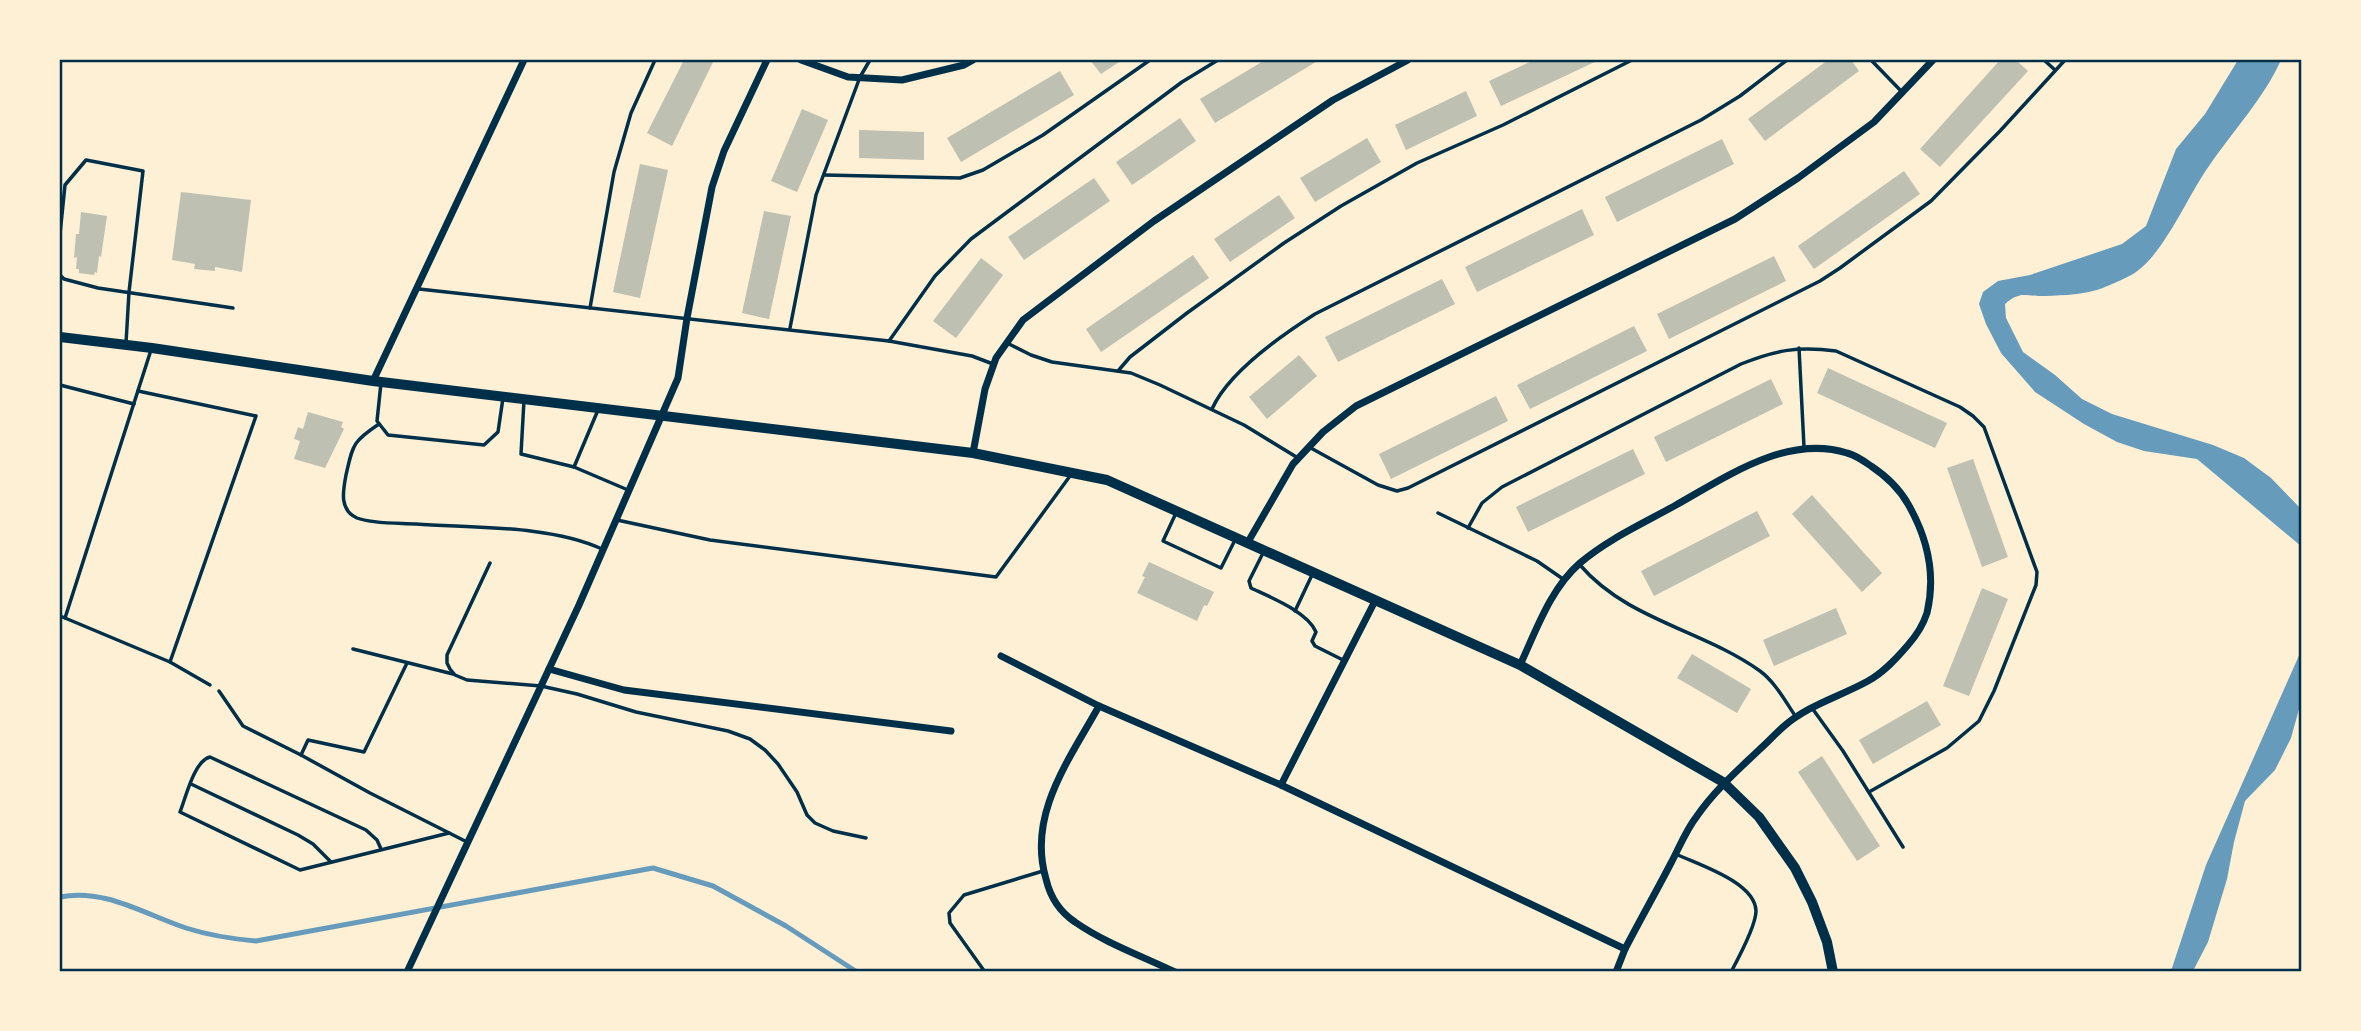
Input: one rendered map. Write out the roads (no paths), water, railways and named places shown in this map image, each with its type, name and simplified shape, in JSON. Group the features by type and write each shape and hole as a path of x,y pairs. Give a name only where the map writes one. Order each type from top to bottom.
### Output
{"street":[{"path":"377,381 417,288 524,60"},
{"path":"407,971 604,550 663,416 678,378 712,187 724,151 767,60"},
{"path":"801,60 848,77 902,80 964,65 973,60"},
{"path":"973,453 985,389 994,364 1023,320 1154,221 1333,100 1408,60"},
{"path":"1248,542 1298,458 1308,446 1356,405 1735,219 1798,178 1874,122 1933,60"},
{"path":"60,337 377,381 973,453 1107,480 1520,665 1723,782 1759,817 1795,868 1812,902 1827,942 1833,971"},
{"path":"1520,665 1549,604 1579,564 1610,541 1734,473 1779,453 1804,449 1847,453 1878,470 1893,483 1914,515 1924,541 1930,565 1930,591 1926,615 1917,636 1896,660 1881,672 1810,707 1783,726 1723,782 1695,818 1616,971"},
{"path":"1281,785 1375,601"},
{"path":"1001,656 1099,706 1281,785 1625,949"},
{"path":"549,669 624,690 951,731"},
{"path":"1099,706 1045,808 1040,839 1043,871 1055,902 1073,922 1175,971"}],"lane":[{"path":"590,308 614,172 631,113 655,60"},
{"path":"790,328 816,195 860,77 870,60"},
{"path":"824,175 960,178 983,170 1042,135 1150,60"},
{"path":"889,341 935,276 971,239 1182,82 1218,60"},
{"path":"1118,371 1130,357 1187,313 1284,243 1341,206 1417,163 1503,125 1632,60"},
{"path":"1212,409 1226,385 1294,327 1315,314 1701,120 1740,96 1787,60"},
{"path":"1871,60 1903,93"},
{"path":"2044,60 2055,70"},
{"path":"1308,446 1361,477 1396,491 1433,476 1820,281 1931,201 2065,60"},
{"path":"60,234 65,185 86,160 143,171 129,292 126,345"},
{"path":"60,275 64,279 98,288 233,307"},
{"path":"417,288 889,341 972,356 994,364"},
{"path":"1007,343 1052,362 1130,373 1212,409 1298,458"},
{"path":"152,348 62,617 170,662 210,685"},
{"path":"1799,348 1804,449"},
{"path":"1468,528 1482,503 1502,487 1741,364 1782,349 1836,351 1973,415 1984,427 2037,572 2036,584 1994,691 1979,721 1947,748 1869,792"},
{"path":"377,381 377,421 388,435 484,445 498,432 503,396"},
{"path":"60,385 134,404"},
{"path":"138,391 256,416 170,662"},
{"path":"524,399 521,454 574,467 629,491"},
{"path":"574,467 599,408"},
{"path":"379,424 352,446 342,496 345,507 356,517 386,522 551,533 585,541 604,550"},
{"path":"617,520 710,540 996,577 1072,473"},
{"path":"1177,511 1163,541 1221,568 1236,537"},
{"path":"1438,513 1537,561 1565,580"},
{"path":"1265,550 1249,581 1251,588 1295,611 1314,626 1316,632 1312,641 1315,646 1344,661"},
{"path":"455,675 447,663 447,655 489,563"},
{"path":"1579,564 1617,599 1711,643 1759,670 1771,681 1797,717"},
{"path":"1295,611 1313,572"},
{"path":"353,649 467,680 541,686 577,694 636,712 728,731 750,739 778,764 797,792 807,815 816,823 833,831 866,838"},
{"path":"301,755 308,740 364,751 407,663"},
{"path":"219,691 243,726 467,842"},
{"path":"1810,707 1843,751 1903,847"},
{"path":"381,849 377,840 366,830 210,757 202,760 180,811 300,870 449,833"},
{"path":"191,784 298,835 313,844 331,862"},
{"path":"1676,854 1743,886 1754,903 1755,918 1731,971"},
{"path":"985,971 950,923 948,913 964,895 1043,871"}],"water":[{"path":"2238,60 2281,60 2266,88 2209,166 2147,263 2130,276 2096,290 2067,295 2015,297 2005,304 2006,318 2023,352 2082,399 2112,414 2213,445 2244,458 2271,478 2301,509 2301,546 2197,459 2144,451 2117,442 2035,392 2001,353 1979,304 1983,292 1998,281 2030,275 2122,244 2146,226 2176,149 2205,114"},
{"path":"2301,651 2301,702 2291,738 2275,770 2245,801 2227,879 2208,942 2193,971 2171,971 2206,865"}],"waterway":[{"path":"60,897 76,895 108,899 194,930 256,941 653,868 713,886 786,926 857,972"}]}
